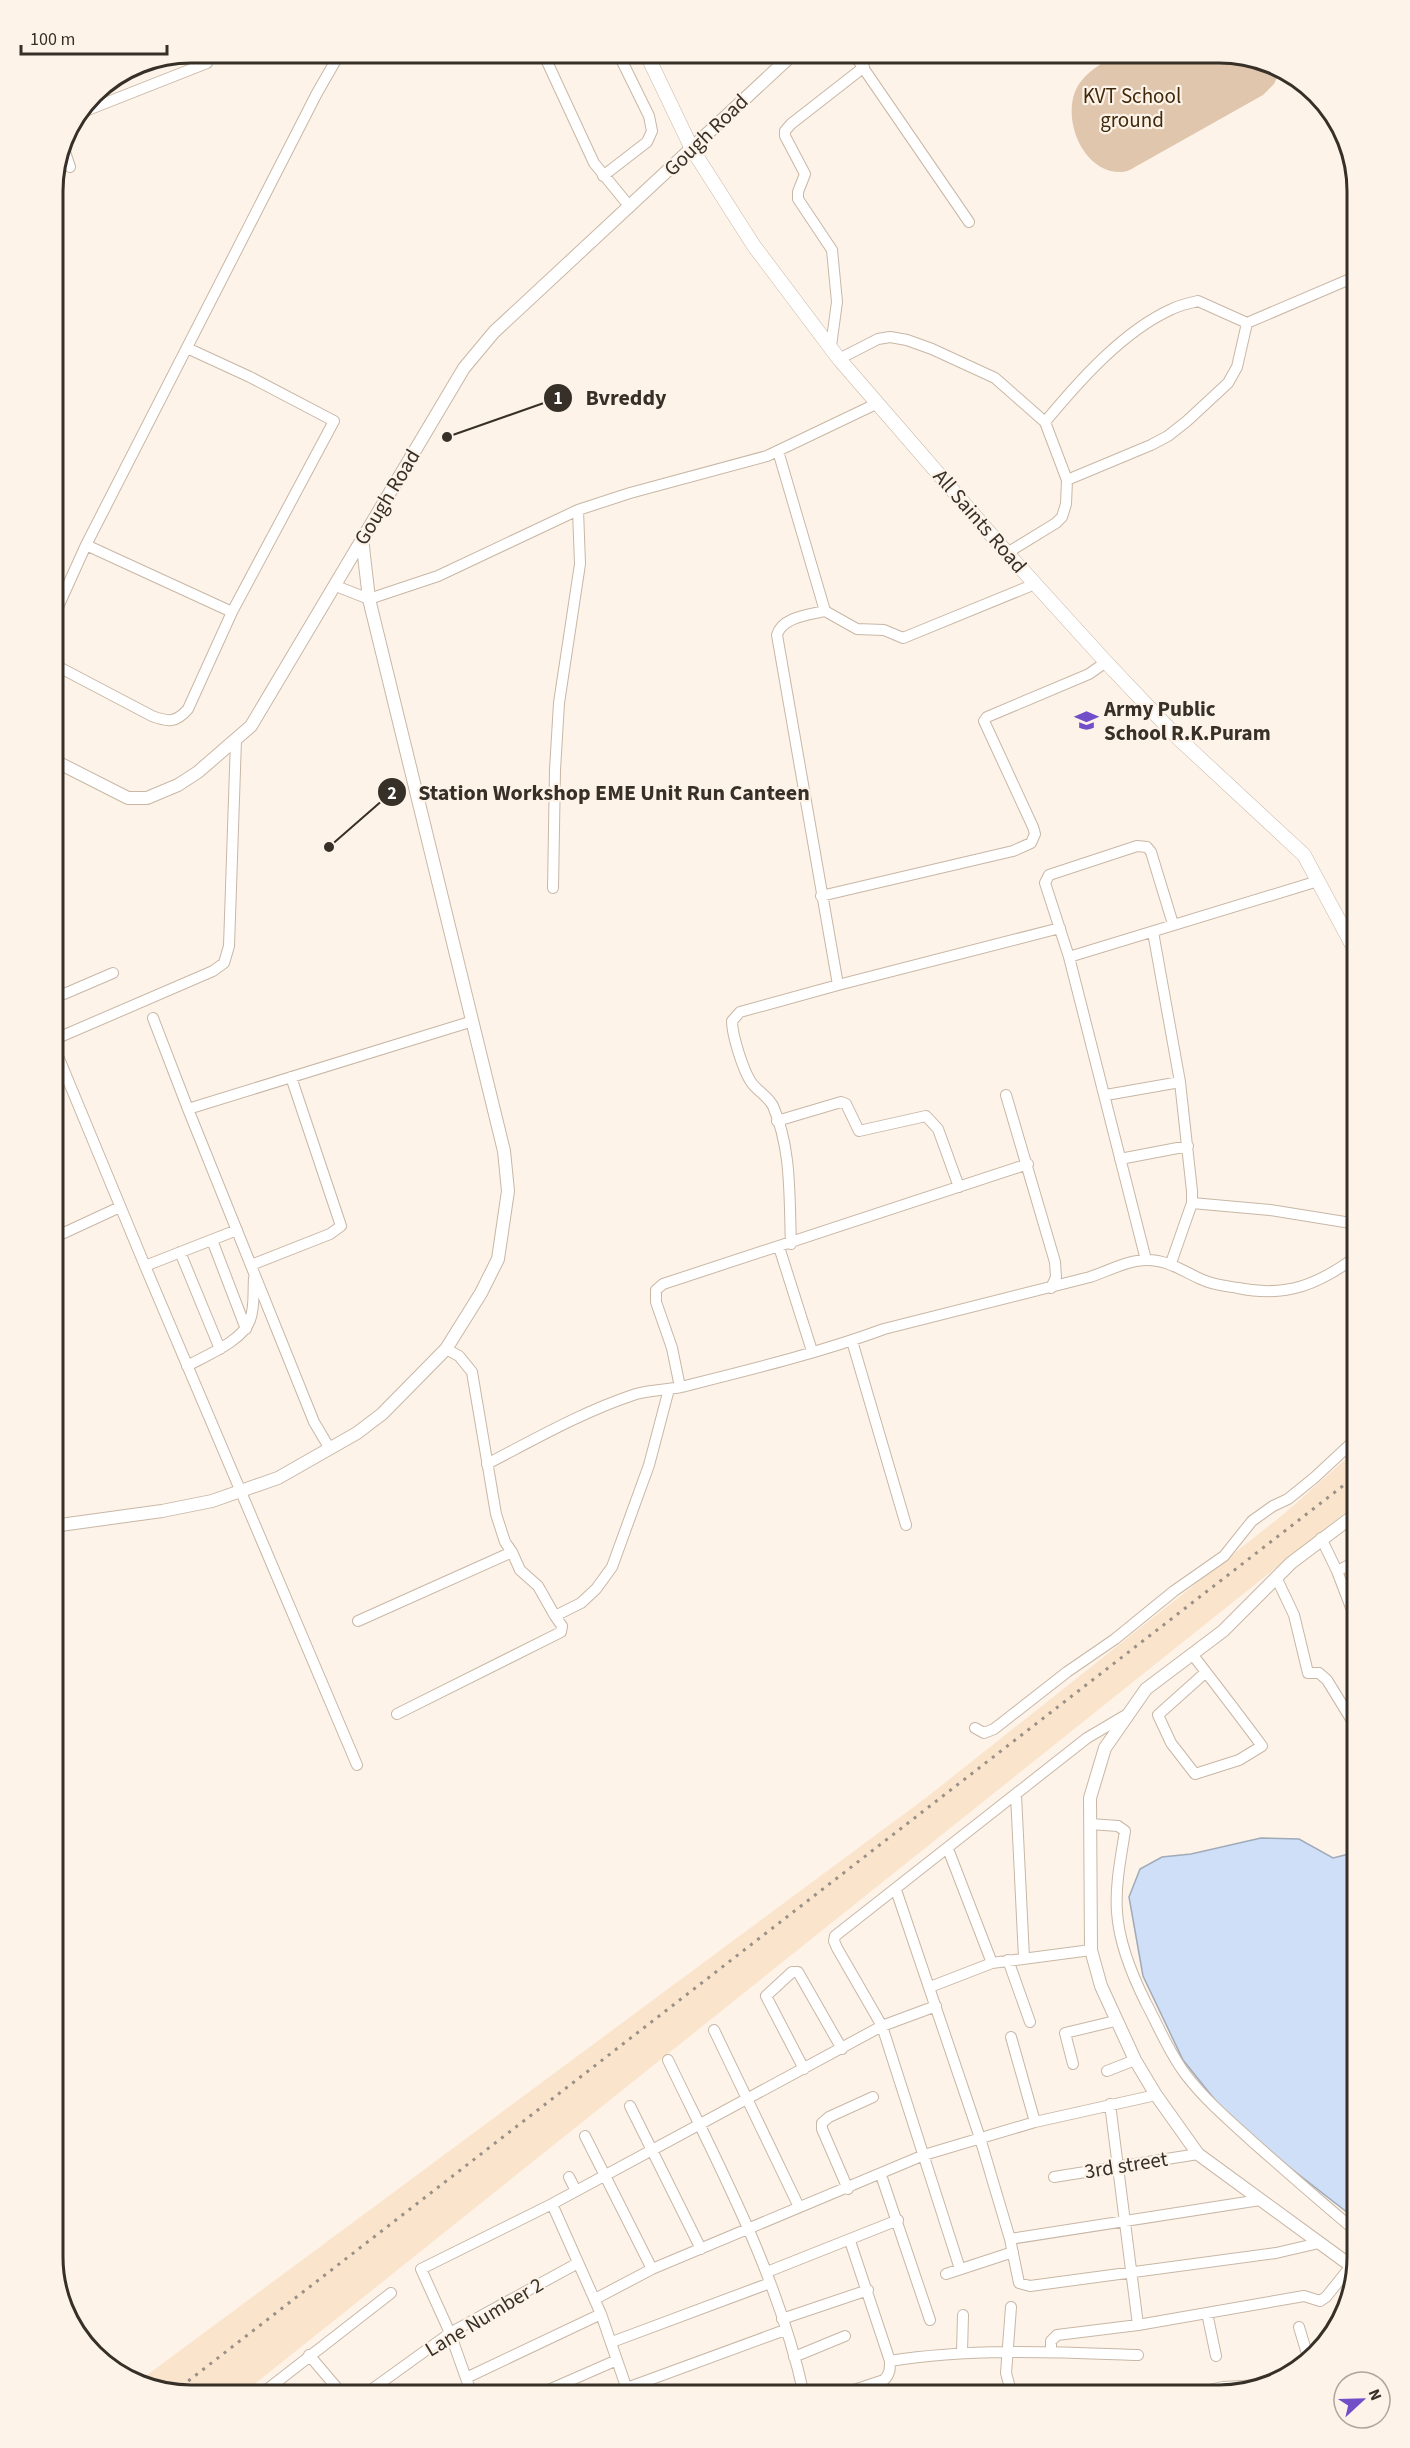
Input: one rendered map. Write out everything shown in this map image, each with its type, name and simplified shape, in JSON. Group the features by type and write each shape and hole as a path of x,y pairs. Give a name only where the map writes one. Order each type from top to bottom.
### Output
{"main road":[{"name":"All Saints Road","path":"651,63 692,149 754,246 839,359 1007,553 1106,662 1178,738 1304,855 1347,934"}],"street":[{"path":"95,107 207,63"},
{"path":"63,596 86,545 334,63"},
{"path":"548,63 594,164 630,207"},
{"path":"603,176 646,142 652,131 649,116 623,63"},
{"name":"Gough Road","path":"63,765 128,798 147,798 178,785 237,740 251,726 464,368 494,332 783,63"},
{"path":"861,63 969,222"},
{"path":"831,346 837,295 832,250 798,200 798,192 805,174 784,136 791,124 864,67"},
{"path":"67,159 69,167"},
{"path":"1045,422 1083,378 1127,338 1173,308 1198,301 1247,323 1347,281"},
{"path":"1067,480 1151,445 1168,436 1187,421 1228,383 1237,367 1247,323"},
{"path":"839,359 878,339 890,337 907,340 995,378 1045,422 1067,480 1066,504 1062,517 1042,533 1007,553"},
{"path":"63,669 152,716 166,721 175,721 188,709 232,612 334,421 250,377 187,348"},
{"path":"336,586 369,598 438,576 578,510 778,451 878,403"},
{"path":"778,451 825,611 857,629 884,630 903,638 1035,584"},
{"path":"553,888 558,714 579,564 578,510"},
{"path":"63,1525 162,1511 212,1501 278,1478 330,1449 382,1414 446,1349 481,1293 498,1259 508,1191 504,1151 369,598 362,538"},
{"path":"86,545 232,612"},
{"path":"825,611 784,623 777,635 838,985"},
{"path":"821,896 1013,851 1031,843 1035,834 1033,827 984,721 987,717 1089,674 1106,662"},
{"path":"63,1038 213,971 224,963 228,946 237,740"},
{"path":"1146,1260 1106,1095 1069,957 1045,883 1049,876 1142,845 1151,852 1173,924"},
{"path":"1069,957 1318,881"},
{"path":"791,1244 786,1150 772,1104 751,1082 732,1034 732,1021 740,1012 1060,928"},
{"path":"1153,932 1180,1082 1192,1203 1171,1263"},
{"path":"63,994 113,973"},
{"path":"153,1018 314,1422 330,1449"},
{"path":"188,1109 473,1021"},
{"path":"63,1067 120,1207 357,1765"},
{"path":"253,1269 330,1234 341,1226 291,1077"},
{"path":"1106,1095 1180,1082"},
{"path":"1006,1095 1028,1164 1057,1271 1051,1288"},
{"path":"777,1121 841,1102 846,1104 859,1131 926,1116 938,1129 959,1187"},
{"path":"1120,1159 1188,1146"},
{"path":"555,1616 581,1603 596,1589 612,1567 675,1388 672,1348 656,1302 656,1290 663,1284 791,1244 1028,1164"},
{"path":"1192,1203 1270,1210 1347,1222"},
{"path":"63,1233 120,1207"},
{"path":"145,1266 237,1230"},
{"path":"212,1240 246,1329"},
{"path":"779,1247 812,1351"},
{"path":"180,1252 220,1349"},
{"path":"487,1464 610,1403 639,1393 675,1388 852,1341 884,1329 1051,1288 1146,1260 1171,1263 1214,1284 1259,1293 1285,1292 1313,1283 1347,1263"},
{"path":"187,1365 220,1349 246,1329 251,1319 253,1303 253,1269"},
{"path":"852,1341 906,1525"},
{"path":"397,1714 556,1636 561,1632 562,1626 538,1586 520,1570 505,1542 496,1514 477,1407 476,1383 472,1372 459,1356 446,1349"},
{"path":"975,1728 984,1733 994,1730 1067,1672 1115,1640 1174,1591 1224,1556 1252,1521 1288,1498 1347,1448"},
{"path":"1347,1520 1321,1538 1276,1577 1222,1631 1146,1689 1105,1748 1089,1798 1091,1950 1101,1986 1115,2021 1135,2060 1156,2095 1198,2154 1347,2263"},
{"path":"1321,1538 1347,1596"},
{"path":"358,1621 512,1552"},
{"path":"1337,1571 1347,1566"},
{"path":"1276,1577 1294,1615 1308,1673 1319,1672 1327,1680 1347,1712"},
{"path":"1192,1654 1206,1672 1263,1746 1239,1760 1195,1774 1171,1743 1158,1715 1206,1672"},
{"path":"960,2269 882,2026 834,1941 835,1936 1087,1738 1126,1715"},
{"path":"1016,1795 1024,1958"},
{"path":"1090,1824 1118,1826 1125,1831 1120,1852 1116,1909 1118,1927 1138,1986 1184,2073 1206,2100 1347,2223"},
{"path":"948,1849 992,1963"},
{"path":"896,1890 980,2138 1010,2239 1019,2283 1026,2286 1131,2273 1276,2253 1319,2243"},
{"path":"930,1987 992,1963 1091,1950"},
{"path":"1008,1960 1030,2022"},
{"path":"804,2069 766,1996 792,1972 798,1972 842,2049"},
{"path":"468,2385 450,2333 421,2269 552,2205 882,2026 936,2006"},
{"path":"1073,2064 1065,2033 1115,2021"},
{"path":"714,2030 749,2098 799,2207"},
{"path":"1011,2037 1035,2122"},
{"path":"668,2060 750,2229 768,2277 801,2385"},
{"path":"1107,2071 1135,2060"},
{"path":"595,2299 652,2269 799,2207 848,2189 924,2155 1035,2122 1156,2095"},
{"path":"848,2189 822,2129 822,2123 829,2117 873,2097"},
{"path":"1110,2104 1138,2325"},
{"path":"630,2106 701,2249"},
{"path":"585,2136 652,2269"},
{"name":"3rd street","path":"1054,2177 1198,2154"},
{"path":"881,2175 930,2320"},
{"path":"570,2177 576,2191"},
{"path":"1010,2239 1260,2200"},
{"path":"552,2205 595,2299 626,2385"},
{"path":"612,2342 898,2220"},
{"path":"850,2241 890,2361 889,2375 884,2380 869,2385"},
{"path":"946,2274 1013,2252"},
{"name":"Lane Number 2","path":"378,2385 450,2333 578,2263"},
{"path":"1051,2352 1051,2341 1055,2336 1138,2325 1304,2296 1320,2301 1346,2275"},
{"path":"644,2385 868,2290"},
{"path":"272,2385 391,2292"},
{"path":"1009,2385 1006,2373 1011,2307"},
{"path":"1207,2313 1216,2356"},
{"path":"466,2378 601,2314"},
{"path":"962,2352 963,2314"},
{"path":"1299,2327 1306,2350"},
{"path":"794,2357 845,2336"},
{"path":"890,2361 935,2354 1009,2350 1138,2355"},
{"path":"309,2355 334,2385"},
{"path":"560,2385 617,2360"}],"shaded area":[{"path":"1347,1458 1347,1511 254,2385 183,2385 166,2383 145,2376 927,1797 1285,1513"}],"green space":[{"name":"KVT School ground","path":"1102,63 1227,63 1244,65 1277,77 1263,95 1132,169 1122,172 1107,170 1095,163 1084,151 1077,138 1072,107 1075,92 1082,80"}],"water":[{"path":"1261,1838 1299,1839 1333,1858 1347,1854 1347,2212 1235,2125 1183,2060 1143,1976 1129,1897 1140,1869 1162,1857 1191,1854"}],"railway":[{"path":"183,2385 1347,1483"}],"place":[{"name":"Bvreddy","path":"447,437"},
{"name":"Army Public School R.K.Puram","path":"1086,721"},
{"name":"Station Workshop EME Unit Run Canteen","path":"329,847"}]}
